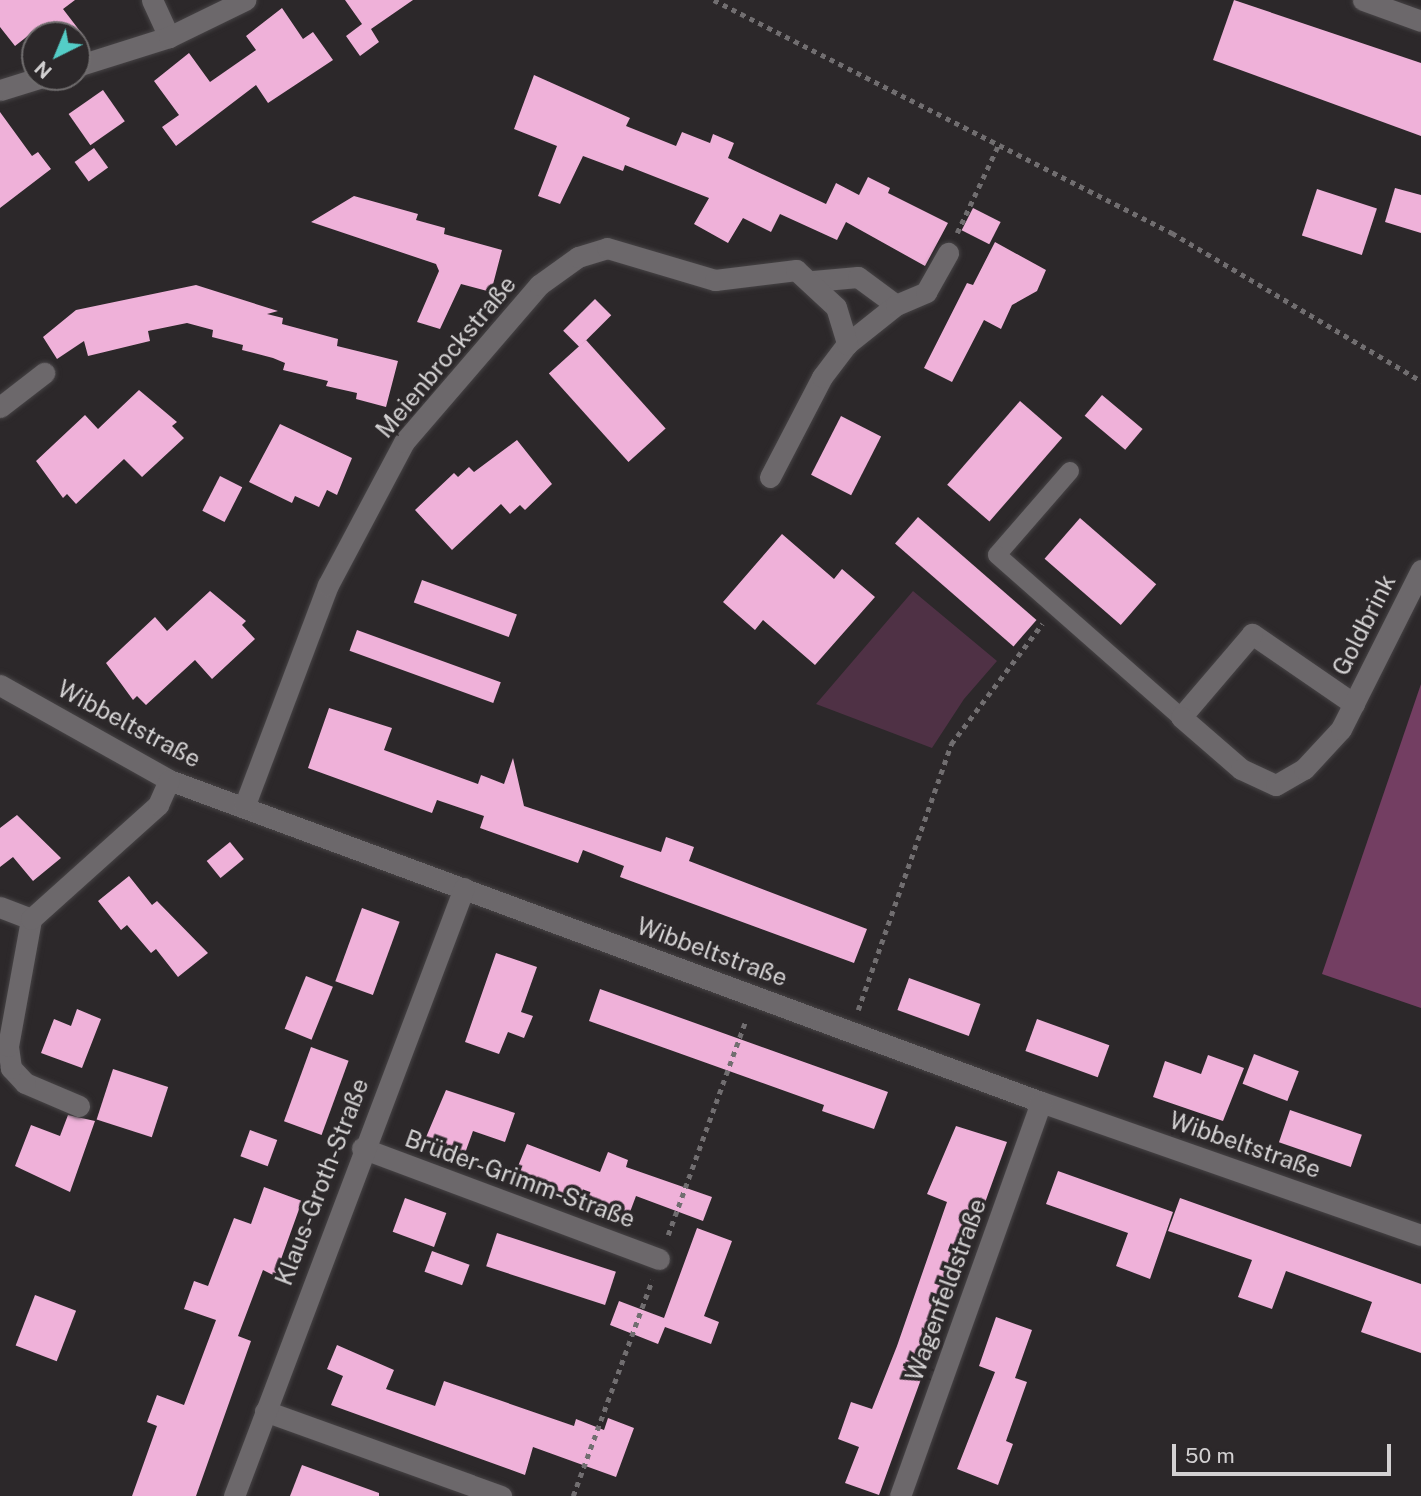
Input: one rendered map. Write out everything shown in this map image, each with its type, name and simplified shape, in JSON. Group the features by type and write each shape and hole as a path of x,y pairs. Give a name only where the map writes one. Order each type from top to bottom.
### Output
{"street":[{"path":"152,0 169,37"},
{"path":"91,62 169,37 245,0"},
{"path":"1363,0 1421,21"},
{"path":"0,90 21,84"},
{"name":"Meienbrockstraße","path":"244,807 328,585 404,442 540,285 578,257 607,248 715,280 796,270 813,281 858,277 896,305"},
{"path":"770,477 822,377 846,344 896,305 926,292 948,253"},
{"path":"813,281 836,307 846,344"},
{"path":"0,407 44,373"},
{"name":"Goldbrink","path":"1354,704 1252,634 1181,717 1241,769 1276,785 1304,769 1341,729 1354,704 1421,570"},
{"name":"Wibbeltstraße","path":"0,685 169,780 1041,1102 1421,1235"},
{"path":"79,1106 25,1083 11,1068 8,1045 31,919 158,805 169,780"},
{"name":"Klaus-Groth-Straße","path":"234,1496 362,1148 464,888"},
{"path":"0,907 31,919"},
{"name":"Wagenfeldstraße","path":"900,1496 1041,1102"},
{"name":"Brüder-Grimm-Straße","path":"362,1148 659,1259"},
{"path":"265,1411 500,1496"}],"lane":[{"path":"1070,471 997,555 1181,717"}],"path":[{"path":"714,0 1172,233 1421,381"},
{"path":"948,253 998,146"},
{"path":"851,1031 951,744 1055,607"}],"shaded area":[{"path":"913,591 997,661 964,699 932,748 816,704"},
{"path":"1421,684 1421,1008 1322,974"}],"building":[{"path":"0,0 75,0 63,9 72,21 21,21 21,41 15,46 0,27"},
{"path":"345,0 413,0 371,29 379,42 360,56 346,36 362,24"},
{"path":"1234,0 1421,63 1421,136 1213,60"},
{"path":"282,8 303,39 313,32 333,60 268,103 256,85 176,146 162,127 179,115 154,81 189,53 210,82 256,50 246,36"},
{"path":"534,75 630,118 626,126 676,146 682,132 710,143 713,134 734,143 728,158 826,204 836,183 859,195 868,177 890,188 888,193 948,223 925,266 846,222 837,240 780,214 771,232 743,218 728,243 694,224 709,198 625,165 623,171 583,156 560,204 538,196 557,146 514,129"},
{"path":"103,90 125,121 90,145 69,114"},
{"path":"0,112 32,156 38,152 51,169 0,208"},
{"path":"94,148 108,167 89,182 75,162"},
{"path":"1395,188 1421,195 1421,233 1385,222"},
{"path":"1317,189 1377,208 1362,255 1302,236"},
{"path":"354,196 418,214 416,220 445,228 444,234 502,250 491,292 461,284 440,329 417,322 439,271 436,264 311,222"},
{"path":"973,208 1001,222 989,244 962,230"},
{"path":"995,242 1046,270 1037,291 1012,305 1001,329 984,320 952,382 924,368 967,283 973,285"},
{"path":"196,285 278,311 267,314 283,318 282,324 338,339 337,346 398,361 386,407 356,399 357,393 326,386 328,381 283,370 285,363 242,350 243,345 212,337 213,330 187,323 148,331 150,341 88,356 84,341 57,359 43,337 76,310"},
{"path":"595,299 611,315 579,347 563,331"},
{"path":"586,340 666,428 628,462 549,373"},
{"path":"139,390 177,422 172,426 184,438 142,477 124,459 76,504 67,494 63,498 36,461 85,415 98,429"},
{"path":"1102,395 1143,429 1125,450 1085,416"},
{"path":"1020,401 1062,438 989,522 947,485"},
{"path":"841,416 881,436 851,495 811,475"},
{"path":"280,424 352,458 337,495 327,490 319,507 295,496 292,503 249,482"},
{"path":"517,440 552,484 525,510 520,505 510,514 501,504 452,550 415,510 454,473 458,477 469,467 474,472"},
{"path":"220,476 242,487 225,522 202,511"},
{"path":"918,517 1036,620 1014,646 895,543"},
{"path":"1080,518 1156,584 1121,625 1045,559"},
{"path":"782,534 834,579 842,569 875,597 815,665 763,620 755,630 723,602"},
{"path":"422,580 517,615 509,637 414,603"},
{"path":"210,591 246,621 242,625 255,639 212,679 195,660 146,705 137,696 133,700 106,663 155,617 167,631"},
{"path":"357,630 501,682 493,703 349,651"},
{"path":"329,708 392,728 384,750 478,784 481,775 504,784 513,758 524,806 661,852 666,837 694,847 689,861 867,929 854,963 620,877 624,866 583,850 578,863 480,828 484,816 437,800 432,813 308,768"},
{"path":"17,815 61,858 33,881 13,857 0,867 0,828"},
{"path":"230,842 244,859 221,878 207,861"},
{"path":"129,876 152,905 157,901 208,953 178,977 156,949 151,953 127,925 121,930 98,901"},
{"path":"362,908 400,922 373,995 335,981"},
{"path":"496,953 537,967 521,1012 533,1016 524,1038 508,1032 499,1054 465,1042"},
{"path":"306,976 333,987 312,1040 285,1029"},
{"path":"909,978 980,1004 969,1036 897,1010"},
{"path":"600,989 888,1092 874,1129 822,1111 824,1105 589,1021"},
{"path":"77,1009 101,1019 82,1068 41,1053 54,1019 71,1026"},
{"path":"1037,1019 1109,1045 1098,1077 1025,1051"},
{"path":"311,1047 349,1061 322,1135 284,1121"},
{"path":"1254,1054 1299,1071 1287,1101 1243,1084"},
{"path":"1208,1055 1244,1068 1223,1121 1153,1097 1165,1061 1201,1074"},
{"path":"113,1069 168,1087 152,1137 97,1119"},
{"path":"446,1090 515,1113 505,1142 473,1131 464,1156 424,1142"},
{"path":"1290,1110 1362,1135 1351,1167 1279,1142"},
{"path":"68,1115 95,1121 70,1192 15,1166 31,1125 60,1136"},
{"path":"956,1126 1007,1142 879,1495 845,1483 859,1447 838,1439 851,1402 872,1409 897,1346 947,1202 927,1194"},
{"path":"250,1130 277,1140 268,1166 240,1156"},
{"path":"527,1144 600,1172 608,1152 628,1160 626,1167 712,1197 703,1221 636,1196 627,1220 514,1176"},
{"path":"1058,1171 1173,1212 1150,1279 1116,1266 1128,1233 1046,1204"},
{"path":"264,1187 302,1201 275,1276 263,1270 238,1336 251,1341 196,1496 132,1496 157,1426 147,1422 157,1395 184,1405 216,1320 184,1309 194,1281 208,1286 234,1218 251,1224"},
{"path":"405,1198 446,1213 434,1247 393,1232"},
{"path":"1180,1198 1421,1284 1421,1353 1361,1332 1372,1302 1286,1271 1272,1309 1238,1297 1252,1260 1168,1231"},
{"path":"697,1228 732,1241 704,1316 719,1322 711,1344 665,1327 658,1344 610,1325 619,1301 664,1318"},
{"path":"497,1233 616,1272 605,1305 486,1266"},
{"path":"432,1251 470,1265 462,1285 424,1272"},
{"path":"35,1295 76,1311 57,1361 16,1345"},
{"path":"996,1317 1032,1330 1015,1378 1027,1382 1006,1441 1013,1444 998,1485 957,1469 995,1372 979,1366"},
{"path":"337,1345 394,1370 386,1389 435,1406 444,1381 574,1426 576,1419 604,1430 608,1418 634,1428 616,1477 533,1447 525,1475 331,1405 343,1376 327,1369"},
{"path":"302,1465 379,1493 379,1496 290,1496"}]}
